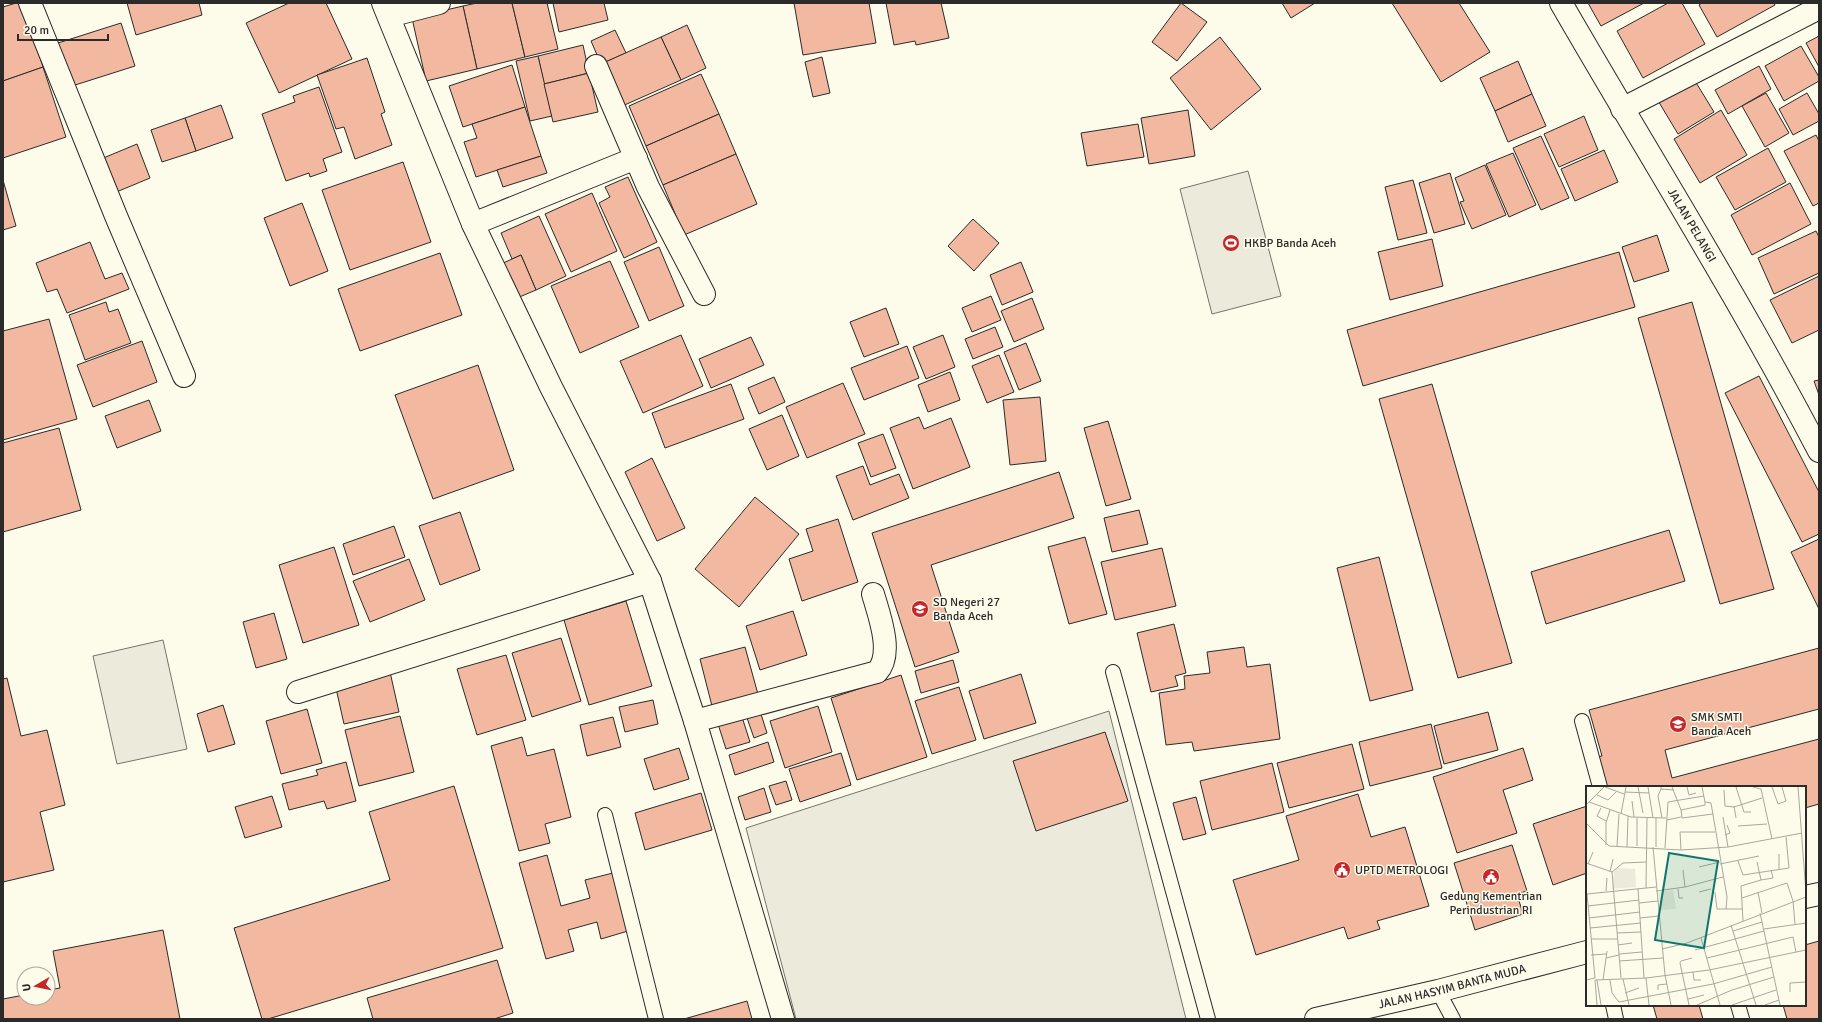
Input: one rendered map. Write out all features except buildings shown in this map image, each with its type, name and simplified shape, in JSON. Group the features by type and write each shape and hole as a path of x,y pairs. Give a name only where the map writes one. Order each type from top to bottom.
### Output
{"street":[{"path":"30,3 116,216 184,376"},
{"path":"439,3 386,10 473,224 551,387 650,582 695,721 783,1019"},
{"name":"JALAN PELANGI","path":"1561,3 1778,373 1819,451"},
{"path":"1622,109 1819,8"},
{"path":"596,66 648,187 704,294"},
{"path":"473,224 636,158"},
{"path":"298,692 650,582"},
{"path":"695,721 877,672 883,666 885,658 884,633 873,594"},
{"path":"1806,898 1819,894"},
{"name":"JALAN HASYIM BANTA MUDA","path":"1316,1019 1438,991 1586,952"}],"lane":[{"path":"1113,672 1208,1019"},
{"path":"1582,721 1600,786"},
{"path":"606,815 656,1019"},
{"path":"1438,991 1453,1019"},
{"path":"1612,1006 1616,1019"},
{"path":"1738,1006 1742,1019"}],"shaded area":[{"name":"HKBP Banda Aceh","path":"1248,171 1281,296 1212,314 1180,189"},
{"path":"163,640 187,749 117,764 93,656"},
{"path":"1109,711 1186,1019 796,1019 746,828"}],"place":[{"name":"HKBP Banda Aceh","path":"1231,243"},
{"name":"SD Negeri 27 Banda Aceh","path":"920,609"},
{"name":"SMK SMTI Banda Aceh","path":"1678,724"},
{"name":"UPTD METROLOGI","path":"1342,870"},
{"name":"Gedung Kementrian Perindustrian RI","path":"1491,877"}]}
